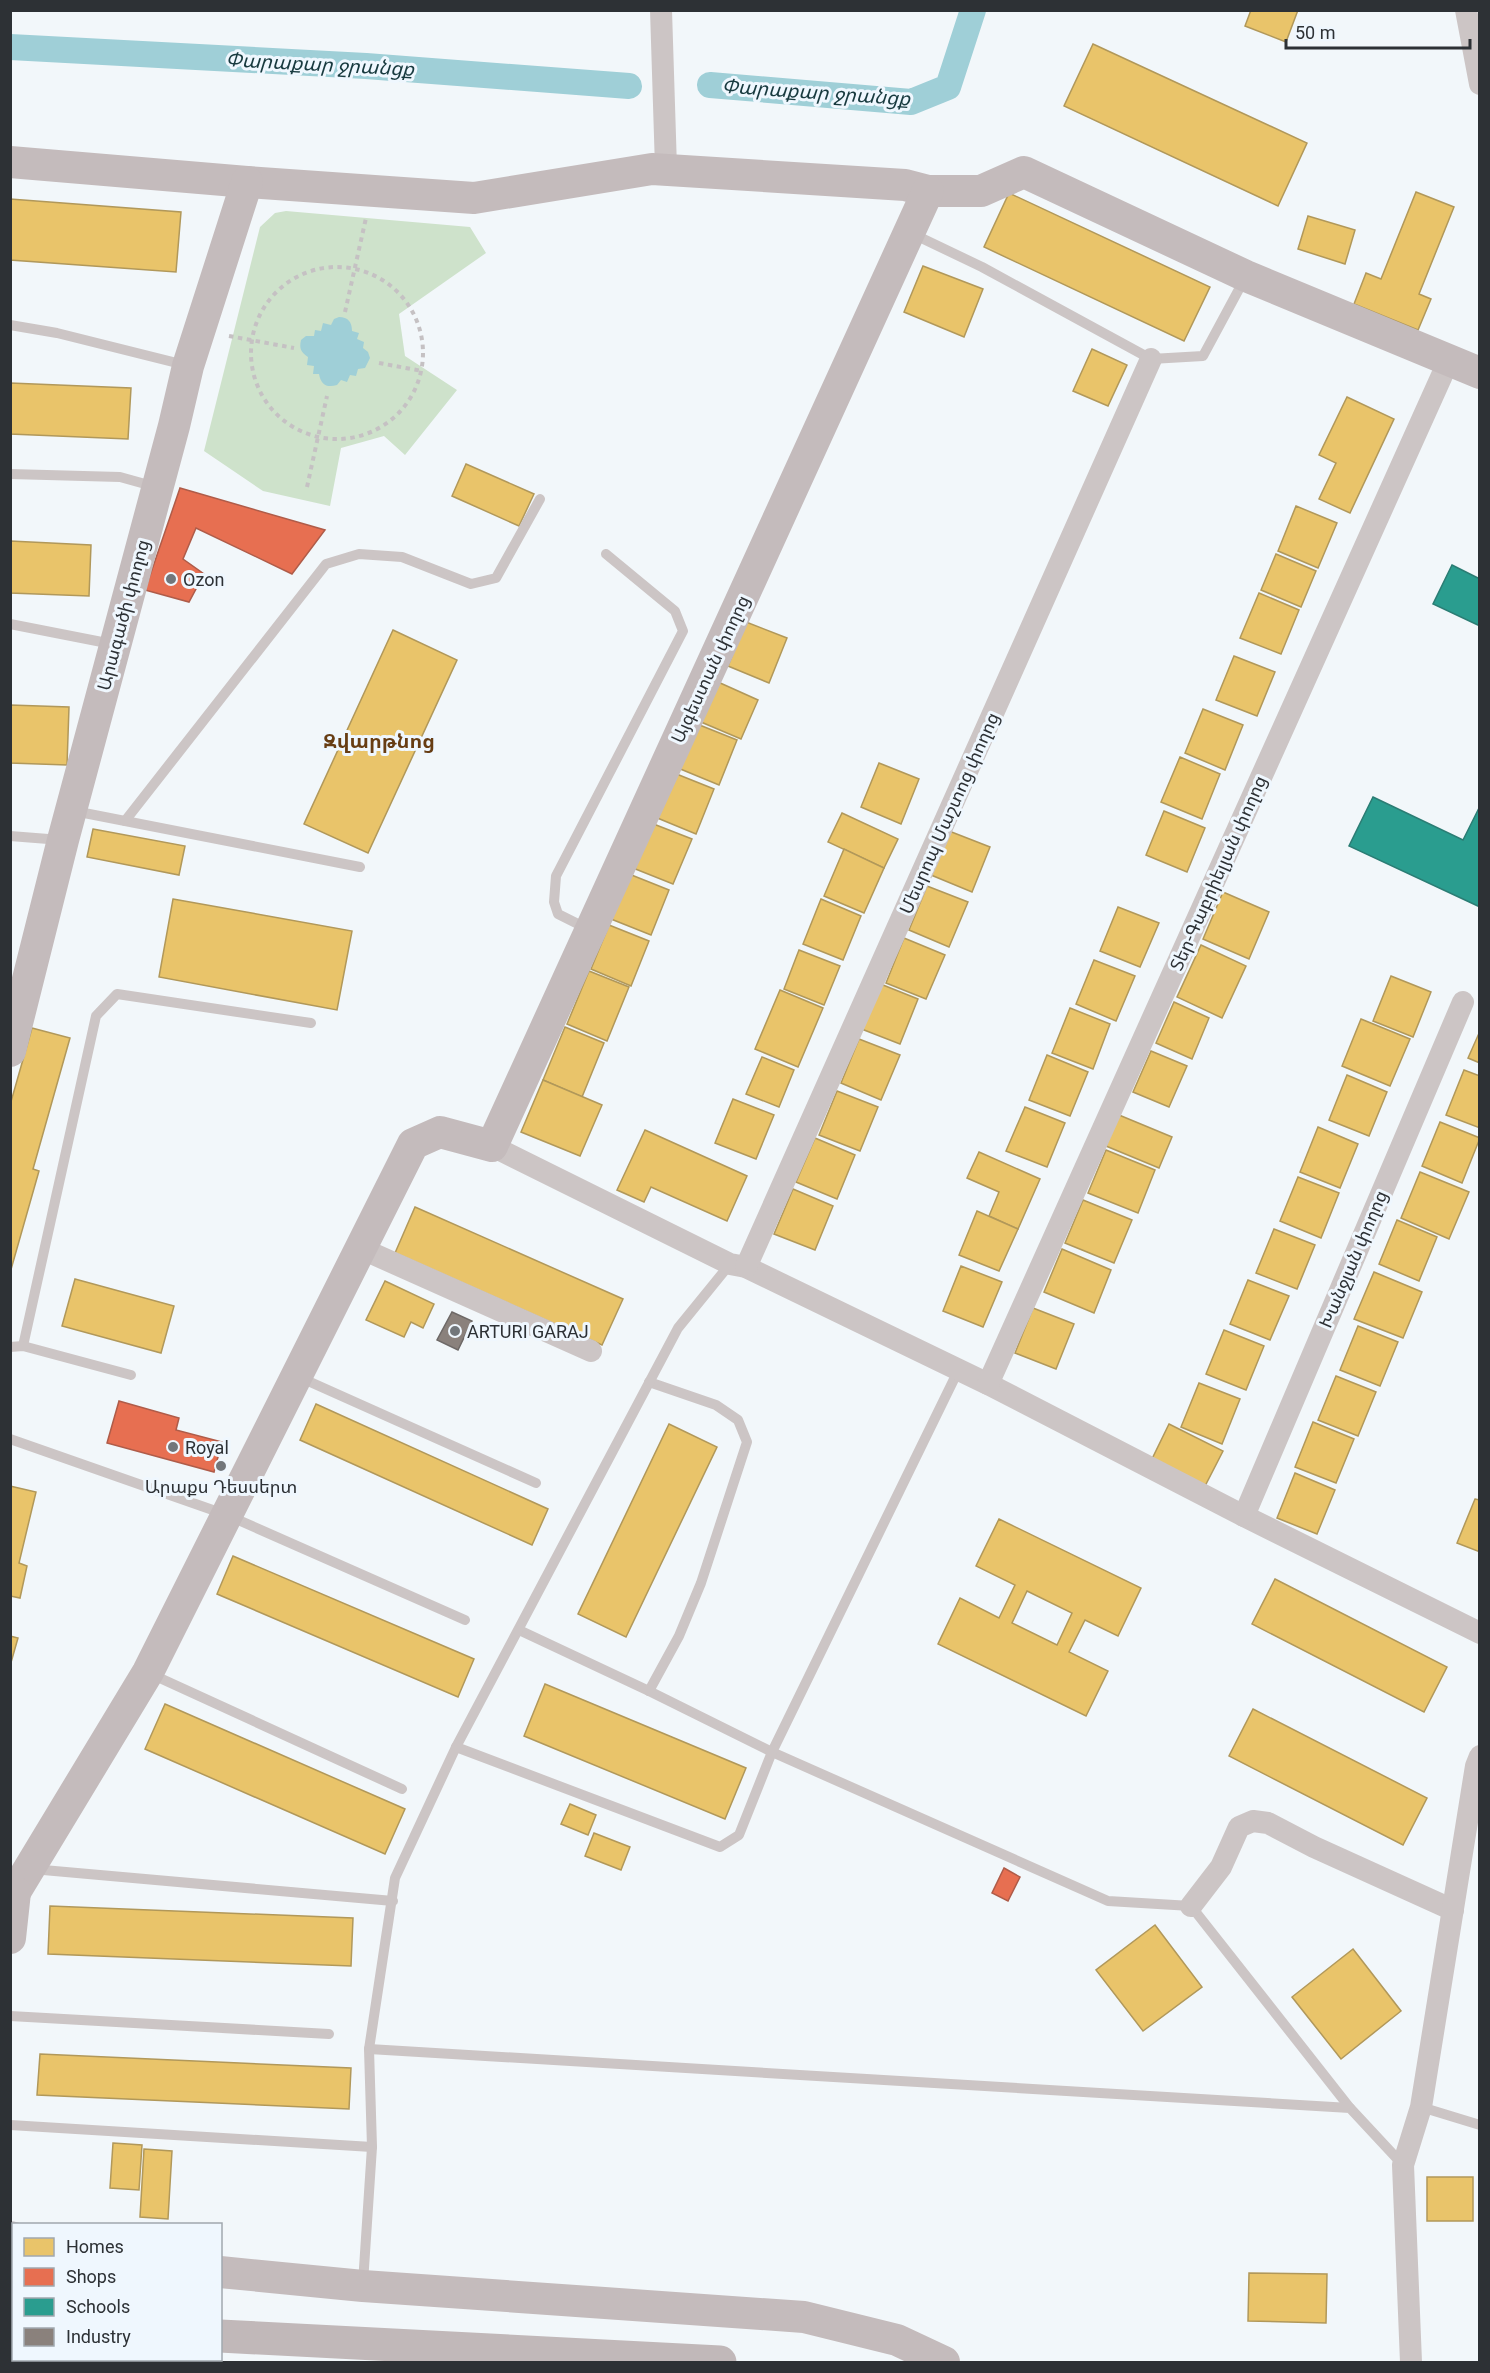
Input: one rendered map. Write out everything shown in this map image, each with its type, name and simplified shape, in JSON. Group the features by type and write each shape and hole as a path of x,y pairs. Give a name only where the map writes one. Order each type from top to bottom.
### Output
{"highway":[{"path":"222,2336 720,2362"}],"street":[{"path":"1466,10 1479,84"},
{"path":"659,11 666,168"},
{"path":"10,162 474,198 666,168 905,185 928,191 981,191 1024,172 1246,276 1479,373"},
{"name":"Արագածի փողոց","path":"10,1051 188,366 247,182"},
{"name":"Այգեստան փողոց","path":"492,1146 928,191"},
{"name":"Մեսրոպ Մաշտոց փողոց","path":"738,1266 1151,359"},
{"name":"Տեր-Գաբրիելյան փողոց","path":"988,1384 1448,362"},
{"name":"Խանջյան փողոց","path":"1244,1516 1463,1002"},
{"path":"10,1938 18,1884 148,1672 413,1144 440,1132 492,1146 988,1384 1244,1516 1479,1633"},
{"path":"360,1248 591,1351"},
{"path":"1411,2362 1403,2165 1421,2107 1479,1756"},
{"path":"1191,1906 1221,1867 1239,1827 1253,1821 1268,1823 1314,1847 1453,1910"},
{"path":"222,2272 363,2286 804,2317 897,2340 944,2362"}],"lane":[{"path":"910,232 982,267 1151,359 1203,356 1246,276"},
{"path":"10,325 57,333 188,366"},
{"path":"10,474 120,477 158,487"},
{"path":"125,821 326,564 359,554 402,557 471,584 496,578 540,500"},
{"path":"591,931 558,914 554,902 556,876 683,631 675,611 606,554"},
{"path":"10,624 116,644"},
{"path":"10,836 67,825 125,821 360,867"},
{"path":"23,1346 96,1016 117,994 311,1023"},
{"path":"363,2286 372,2147 369,2049 395,1878 456,1747 678,1328 738,1266"},
{"path":"10,1347 23,1346 131,1375"},
{"path":"456,1747 720,1847 739,1835 772,1752 958,1371"},
{"path":"296,1376 536,1483"},
{"path":"649,1382 716,1405 738,1420 747,1442 701,1583 679,1636 649,1691"},
{"path":"10,1439 227,1515 465,1620"},
{"path":"519,1630 772,1752 1108,1901 1191,1906 1350,2108 1403,2165"},
{"path":"148,1672 402,1789"},
{"path":"18,1884 393,1901"},
{"path":"10,2016 328,2034"},
{"path":"369,2049 1350,2108"},
{"path":"1421,2107 1479,2126"},
{"path":"10,2125 372,2147"}],"path":[{"path":"345,312 366,218"},
{"path":"330,267 355,269 386,282 406,302 420,328 423,342 422,371 409,402 384,426 368,434 351,438 318,438 286,423 263,397 255,381 251,364 252,340 260,314 268,302 289,282 316,270 330,267"},
{"path":"229,336 294,348"},
{"path":"379,363 422,371"},
{"path":"308,487 327,396"}],"green space":[{"path":"286,211 470,227 486,253 399,314 405,356 457,390 405,455 384,436 341,448 330,506 263,491 204,451 260,227 275,213"}],"water":[{"path":"339,317 347,319 352,331 359,333 357,339 364,342 363,348 368,352 370,358 365,368 358,369 356,376 350,375 347,382 341,380 337,385 327,386 321,381 319,374 313,374 314,366 307,365 308,357 301,350 300,343 306,336 314,336 315,330 321,331 323,323 331,325 334,319"}],"building: Homes":[{"path":"1251,10 1298,10 1286,42 1245,26"},
{"path":"1093,44 1307,143 1278,206 1064,106"},
{"path":"1416,192 1454,207 1419,294 1431,299 1418,330 1354,304 1366,273 1381,279"},
{"path":"1009,193 1210,287 1184,341 984,247"},
{"path":"10,199 181,212 176,272 10,260"},
{"path":"1308,216 1355,230 1345,264 1298,249"},
{"path":"923,266 983,289 964,337 904,312"},
{"path":"1092,349 1127,365 1108,406 1073,391"},
{"path":"10,383 131,388 128,439 10,434"},
{"path":"1347,397 1394,419 1350,513 1319,499 1336,463 1319,455"},
{"path":"466,464 534,494 519,526 452,496"},
{"path":"1296,506 1337,523 1318,568 1278,551"},
{"path":"10,541 91,545 89,596 10,593"},
{"path":"1276,554 1316,571 1301,607 1261,590"},
{"path":"1259,593 1299,610 1281,654 1240,638"},
{"path":"746,622 787,638 769,683 728,666"},
{"path":"393,630 457,660 368,853 304,824"},
{"path":"1234,656 1275,672 1257,716 1216,700"},
{"path":"718,682 758,700 741,739 701,722"},
{"path":"10,705 69,707 67,765 10,763"},
{"path":"1203,709 1243,725 1225,770 1185,753"},
{"path":"697,724 737,740 719,785 678,768"},
{"path":"1180,757 1220,774 1202,819 1161,802"},
{"path":"879,763 919,779 901,824 861,807"},
{"path":"674,773 714,789 696,834 655,817"},
{"path":"1164,811 1205,828 1187,872 1146,855"},
{"path":"842,813 898,839 884,868 828,842"},
{"path":"651,823 692,839 673,884 633,868"},
{"path":"93,829 185,846 179,875 87,857"},
{"path":"949,831 990,847 972,892 931,875"},
{"path":"844,849 884,868 864,913 824,896"},
{"path":"629,874 669,890 651,935 611,919"},
{"path":"927,886 968,902 949,947 909,930"},
{"path":"1223,892 1269,912 1249,959 1203,939"},
{"path":"173,899 352,931 337,1010 159,977"},
{"path":"821,899 861,916 843,960 803,944"},
{"path":"1118,907 1159,923 1140,967 1100,951"},
{"path":"609,925 649,941 631,986 591,969"},
{"path":"904,938 945,955 926,999 886,983"},
{"path":"1201,945 1246,966 1222,1018 1177,997"},
{"path":"799,950 840,966 824,1005 784,989"},
{"path":"1094,960 1135,976 1116,1021 1076,1004"},
{"path":"589,971 629,987 607,1041 567,1024"},
{"path":"1391,976 1431,992 1413,1037 1373,1021"},
{"path":"878,983 918,999 900,1044 859,1028"},
{"path":"780,990 823,1008 798,1067 755,1049"},
{"path":"1174,1002 1209,1018 1192,1059 1156,1043"},
{"path":"1070,1008 1110,1024 1093,1069 1052,1053"},
{"path":"1361,1019 1410,1039 1390,1086 1342,1066"},
{"path":"565,1027 604,1043 582,1097 543,1080"},
{"path":"32,1028 70,1038 33,1169 39,1171 10,1273 10,1105"},
{"path":"1480,1031 1480,1063 1468,1058"},
{"path":"859,1039 900,1055 881,1100 841,1083"},
{"path":"1151,1051 1187,1066 1169,1107 1133,1092"},
{"path":"1047,1055 1088,1072 1070,1116 1029,1100"},
{"path":"762,1057 794,1070 779,1107 746,1094"},
{"path":"1464,1070 1480,1076 1480,1128 1446,1115"},
{"path":"1347,1075 1387,1092 1369,1136 1329,1120"},
{"path":"543,1080 602,1105 580,1156 521,1132"},
{"path":"837,1091 878,1107 860,1151 819,1135"},
{"path":"733,1099 774,1115 756,1159 715,1143"},
{"path":"1025,1107 1065,1123 1047,1167 1006,1151"},
{"path":"1119,1115 1172,1137 1159,1168 1106,1146"},
{"path":"1440,1122 1480,1138 1462,1183 1422,1166"},
{"path":"1318,1127 1358,1144 1340,1188 1300,1172"},
{"path":"645,1130 747,1176 727,1221 651,1187 644,1202 617,1190"},
{"path":"815,1138 855,1155 837,1199 796,1182"},
{"path":"1106,1150 1155,1170 1138,1213 1088,1193"},
{"path":"979,1152 1040,1179 1018,1229 989,1216 999,1192 967,1178"},
{"path":"1420,1172 1469,1192 1449,1239 1401,1218"},
{"path":"1298,1177 1339,1193 1321,1238 1280,1221"},
{"path":"793,1189 833,1206 815,1250 774,1234"},
{"path":"1083,1200 1132,1220 1114,1263 1065,1243"},
{"path":"415,1207 623,1299 602,1345 395,1253"},
{"path":"977,1211 1018,1229 999,1271 959,1255"},
{"path":"1397,1220 1437,1237 1419,1281 1379,1264"},
{"path":"1274,1229 1315,1245 1297,1289 1256,1273"},
{"path":"1062,1249 1111,1270 1094,1313 1044,1292"},
{"path":"961,1266 1002,1282 983,1327 943,1311"},
{"path":"1374,1272 1422,1292 1403,1338 1354,1319"},
{"path":"75,1279 174,1306 161,1353 62,1326"},
{"path":"1248,1280 1289,1296 1270,1340 1230,1324"},
{"path":"385,1281 434,1304 423,1328 411,1322 404,1337 366,1320"},
{"path":"1033,1308 1074,1324 1056,1369 1015,1353"},
{"path":"1358,1326 1398,1342 1380,1386 1340,1370"},
{"path":"1224,1330 1264,1346 1246,1390 1206,1374"},
{"path":"1336,1376 1376,1392 1358,1436 1318,1420"},
{"path":"1199,1383 1240,1399 1222,1444 1181,1427"},
{"path":"316,1404 548,1509 532,1545 300,1440"},
{"path":"1313,1422 1354,1439 1336,1483 1295,1467"},
{"path":"669,1424 717,1447 626,1637 578,1614"},
{"path":"1169,1424 1223,1451 1204,1488 1151,1461"},
{"path":"1295,1473 1335,1490 1317,1534 1277,1518"},
{"path":"10,1486 36,1492 19,1563 27,1566 20,1598 10,1596"},
{"path":"1475,1499 1480,1500 1480,1552 1457,1543"},
{"path":"999,1519 1141,1588 1118,1636 1085,1620 1069,1652 1108,1671 1086,1716 938,1644 960,1598 999,1618 1015,1585 976,1566","holes":["1027,1591 1072,1613 1057,1645 1012,1623"]},
{"path":"233,1556 474,1659 458,1697 217,1594"},
{"path":"1275,1579 1447,1667 1424,1712 1252,1624"},
{"path":"10,1636 18,1638 10,1666"},
{"path":"545,1684 746,1768 725,1819 524,1736"},
{"path":"165,1704 405,1809 385,1854 145,1749"},
{"path":"1253,1709 1427,1798 1403,1845 1229,1756"},
{"path":"570,1804 596,1815 588,1835 561,1824"},
{"path":"594,1833 630,1847 621,1870 585,1856"},
{"path":"50,1906 353,1918 351,1966 48,1954"},
{"path":"1155,1925 1202,1987 1143,2031 1096,1970"},
{"path":"1353,1949 1401,2011 1341,2059 1292,1997"},
{"path":"40,2054 351,2068 349,2109 37,2095"},
{"path":"113,2143 142,2145 139,2190 110,2188"},
{"path":"144,2149 172,2151 168,2219 140,2217"},
{"path":"1427,2177 1473,2177 1473,2221 1427,2221"},
{"path":"1249,2273 1327,2274 1326,2323 1248,2321"}],"building: Shops":[{"path":"180,488 325,530 292,574 196,528 183,559 204,574 189,602 145,590"},
{"path":"119,1401 179,1418 176,1430 222,1442 214,1472 107,1443"},
{"path":"1004,1868 1020,1877 1008,1901 992,1893"}],"building: Schools":[{"path":"1452,565 1480,579 1480,626 1433,604"},
{"path":"1373,797 1463,840 1480,806 1480,907 1349,846"}],"building: Industry":[{"name":"ARTURI GARAJ","path":"452,1312 472,1321 458,1350 437,1340"}],"waterway":[{"name":"Փարաքար ջրանցք","path":"710,85 911,102 948,87 973,10"},
{"name":"Փարաքար ջրանցք","path":"10,47 366,66 629,86"}],"place":[{"name":"Ozon","path":"171,579"},
{"name":"ARTURI GARAJ","path":"455,1331"},
{"name":"Royal","path":"173,1447"},
{"name":"Արաքս Դեսսերտ","path":"221,1466"}],"district":[{"name":"Զվարթնոց","path":"379,741"}]}
